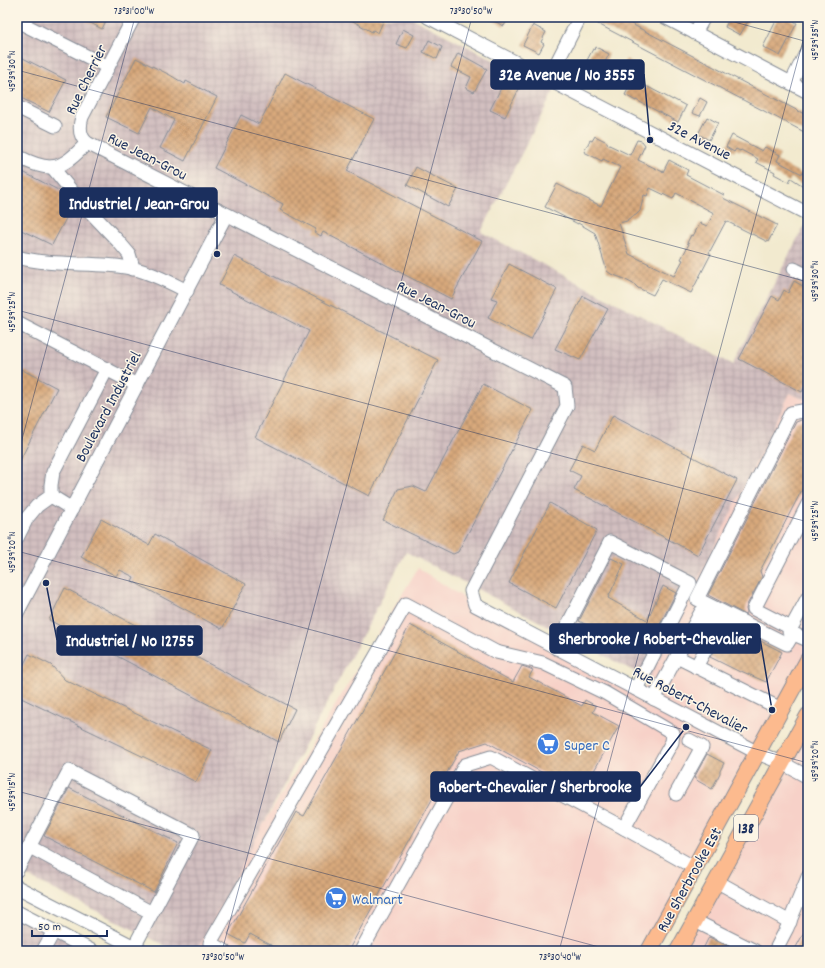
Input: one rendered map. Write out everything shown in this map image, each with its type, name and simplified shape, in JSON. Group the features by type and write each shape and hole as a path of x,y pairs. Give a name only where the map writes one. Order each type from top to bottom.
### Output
{"main road":[{"name":"Rue Sherbrooke Est","path":"650,951 808,660"},
{"name":"Rue Sherbrooke Est","path":"678,951 808,716"},
{"path":"695,868 713,887"}],"street":[{"name":"Rue Cherrier","path":"84,139 80,123 82,117 134,17"},
{"name":"32e Avenue","path":"428,17 808,214"},
{"path":"548,80 580,17"},
{"path":"664,17 808,92"},
{"path":"695,33 704,17"},
{"path":"17,21 108,67"},
{"path":"791,83 808,50"},
{"path":"17,107 55,126"},
{"path":"17,156 44,167 56,167 70,159 84,139"},
{"name":"Rue Jean-Grou","path":"84,139 226,215 564,387 567,406 471,591 475,605"},
{"path":"52,167 79,200 129,254 132,269"},
{"name":"Boulevard Industriel","path":"17,613 226,215"},
{"path":"17,257 45,263 109,266 132,269 152,274 187,291"},
{"path":"794,269 808,276"},
{"path":"17,323 138,384"},
{"path":"51,496 52,472 107,369"},
{"path":"808,410 791,413 697,599 787,644 808,597"},
{"path":"51,496 72,509"},
{"path":"17,538 27,518 37,506 51,496"},
{"path":"807,508 754,609 808,640"},
{"path":"556,648 610,542 690,583 636,689"},
{"path":"224,951 210,943 406,604 496,652 543,663 605,693 673,733 672,742 624,828"},
{"name":"Rue Robert-Chevalier","path":"475,605 758,753 782,763 808,777"},
{"path":"654,699 701,612 740,633"},
{"path":"696,667 715,632 714,628 697,619"},
{"path":"677,657 781,709"},
{"path":"676,794 702,747 689,740"},
{"path":"361,951 465,764 491,757 624,828 695,868"},
{"path":"17,870 69,771 193,835 152,913 138,949 17,887"},
{"path":"30,846 152,913"},
{"path":"775,951 790,922 808,877"},
{"path":"713,887 790,922"},
{"path":"17,912 92,951"},
{"path":"695,921 755,951"},
{"path":"44,951 54,931"}],"shaded area":[{"path":"17,17 410,17 554,91 481,232 733,364 808,218 808,401 790,393 649,679 406,552 197,951 176,951 17,871"},
{"path":"790,393 808,401 808,660 649,951 187,951 418,568 475,605 642,692"},
{"path":"808,710 808,951 678,951"},
{"path":"17,912 92,951 17,951"}],"building":[{"path":"79,17 108,17 102,29"},
{"path":"346,17 385,17 378,33 373,30 372,32"},
{"path":"486,17 509,17 504,26"},
{"path":"602,17 618,17 808,116 808,134 598,24"},
{"path":"730,17 741,17 748,21 740,35 725,27"},
{"path":"778,17 786,17 797,23 780,56 763,47"},
{"path":"533,25 546,32 541,42 544,44 539,53 523,45"},
{"path":"403,29 414,35 407,48 396,44"},
{"path":"429,40 442,47 437,59 423,52"},
{"path":"596,47 609,54 601,70 609,73 600,88 579,78 580,76 574,73 579,61 585,64 593,49 595,50"},
{"path":"458,53 487,69 474,92 466,88 471,77 451,67"},
{"path":"17,55 66,80 49,112 17,96"},
{"path":"136,58 185,84 186,81 217,97 185,161 160,148 174,120 152,107 139,133 106,117"},
{"path":"626,59 636,65 629,79 618,73"},
{"path":"285,73 374,119 347,171 482,241 451,299 323,232 321,236 314,232 316,229 280,210 283,204 214,168 241,115 259,124"},
{"path":"512,80 521,85 505,117 490,110 503,84 509,87"},
{"path":"631,83 644,90 646,86 686,106 678,122 625,95"},
{"path":"700,98 707,102 700,116 692,113"},
{"path":"707,117 718,123 709,140 698,134"},
{"path":"732,135 762,151 765,147 780,155 777,161 802,174 808,164 808,189 791,178 789,182 774,174 775,172 756,162 758,159 741,150 736,149 734,152 726,147"},
{"path":"595,136 607,142 607,144 630,155 637,140 642,141 645,145 638,160 663,172 669,160 688,170 686,175 724,195 723,198 777,225 768,242 726,221 709,253 711,254 691,293 662,279 653,295 607,271 595,233 545,207 557,184 601,206 620,167 603,159 602,161 584,152 590,140 592,141","holes":["650,188 673,199 676,193 714,213 707,226 700,223 693,236 691,235 687,243 689,244 681,259 683,260 674,276 629,254 619,223 627,221 640,211 644,195 647,196"]},
{"path":"416,167 458,189 448,207 407,185"},
{"path":"17,169 62,192 73,205 52,245 17,228"},
{"path":"234,256 438,360 369,496 255,437 309,331 219,285"},
{"path":"509,264 557,289 531,340 488,318 497,300 491,298"},
{"path":"794,281 808,289 808,380 802,392 739,359 772,296 779,300 784,290 788,293"},
{"path":"583,296 608,309 580,360 555,349"},
{"path":"17,367 57,388 17,466"},
{"path":"483,384 533,410 458,552 453,554 383,520 398,489 413,486 426,492"},
{"path":"613,415 737,480 698,555 574,490 581,476 569,470 583,444 595,450"},
{"path":"804,419 808,421 808,478 760,571 762,577 747,605 746,615 708,595 796,422"},
{"path":"550,503 597,530 556,608 509,583"},
{"path":"101,519 149,545 155,534 246,584 222,629 132,581 134,577 120,570 116,576 81,557"},
{"path":"611,558 624,564 608,598 647,620 663,586 676,593 645,654 579,621"},
{"path":"65,588 295,709 279,742 49,620"},
{"path":"410,625 513,682 522,666 533,670 529,677 582,706 585,700 596,706 593,712 619,726 581,794 487,742 459,751 348,951 282,951 250,934 245,943 228,934 296,812 304,816"},
{"path":"723,633 736,640 749,644 753,637 782,652 766,682 741,671 740,672 710,657"},
{"path":"29,654 51,665 65,680 212,750 196,782 17,696 17,678"},
{"path":"707,754 724,763 712,789 694,778"},
{"path":"69,788 178,843 154,892 44,836"},
{"path":"808,925 808,951 794,951"},
{"path":"709,937 734,949 737,951 702,951"}],"place":[{"name":"32e Avenue / No 3555","path":"650,140"},
{"name":"Industriel / Jean-Grou","path":"217,254"},
{"name":"Industriel / No 12755","path":"46,583"},
{"name":"Sherbrooke / Robert-Chevalier","path":"772,710"},
{"name":"Robert-Chevalier / Sherbrooke","path":"686,727"},
{"name":"Super C","path":"548,744"},
{"name":"Walmart","path":"336,898"}]}
